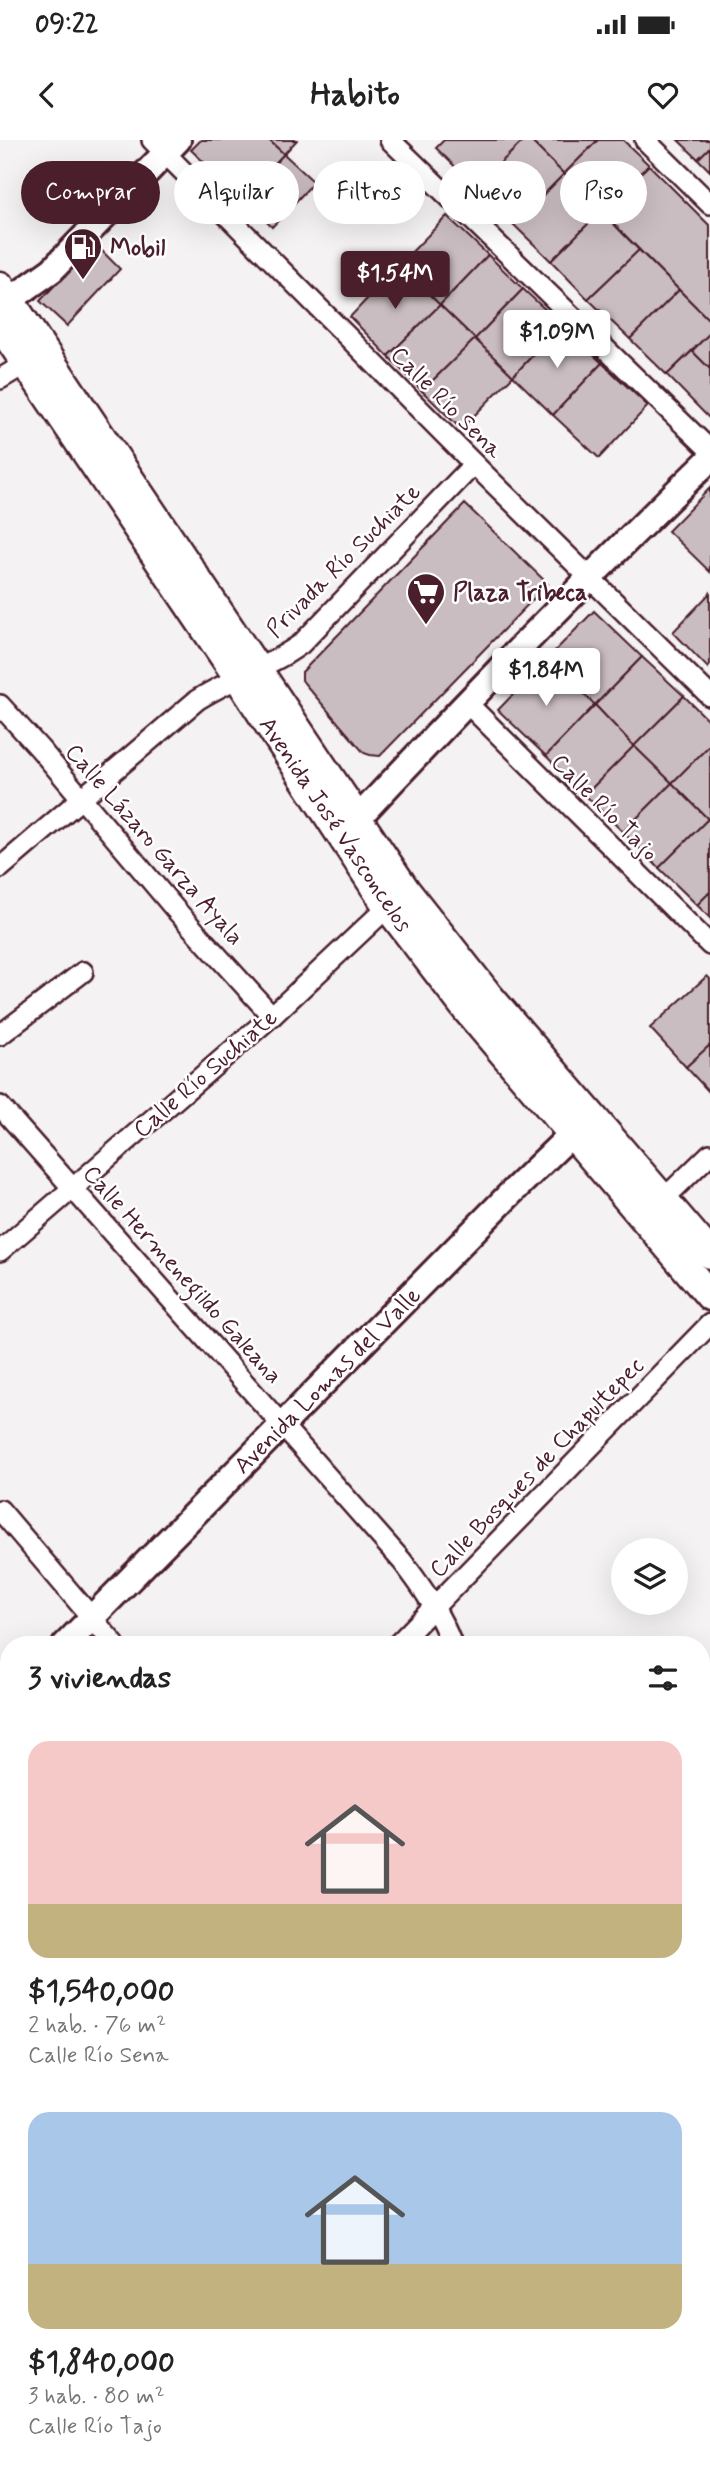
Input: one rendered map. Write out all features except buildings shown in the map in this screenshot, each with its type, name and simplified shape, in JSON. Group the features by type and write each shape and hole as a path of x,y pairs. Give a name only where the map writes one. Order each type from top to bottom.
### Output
{"main road":[{"name":"Avenida José Vasconcelos","path":"2,304 397,899 487,994 581,1124 635,1210 710,1296"},
{"name":"Avenida José Vasconcelos","path":"581,1124 660,1197 710,1254"}],"street":[{"path":"390,140 710,450"},
{"path":"645,140 710,204"},
{"path":"2,304 52,270 165,144"},
{"name":"Calle Río Sena","path":"165,144 474,464 710,696"},
{"path":"0,379 36,358"},
{"path":"349,826 466,702 710,459"},
{"name":"Privada Río Suchiate","path":"0,868 197,700 281,659 300,644 474,464"},
{"name":"Calle Río Tajo","path":"466,702 710,945"},
{"name":"Calle Lázaro Garza Ayala","path":"0,705 175,909 272,1016"},
{"name":"Calle Río Suchiate","path":"0,1251 272,1016 397,899"},
{"path":"0,1035 83,972"},
{"name":"Calle Hermenegildo Galeana","path":"0,1106 401,1561 435,1606 449,1636"},
{"name":"Avenida Lomas del Valle","path":"74,1636 581,1124"},
{"path":"635,1210 674,1189 710,1154"},
{"name":"Calle Bosques de Chapultepec","path":"406,1636 710,1324"},
{"path":"0,1510 107,1636"}],"place":[{"name":"Mobil","path":"83,281"},
{"name":"Plaza Tribeca","path":"426,626"}]}
